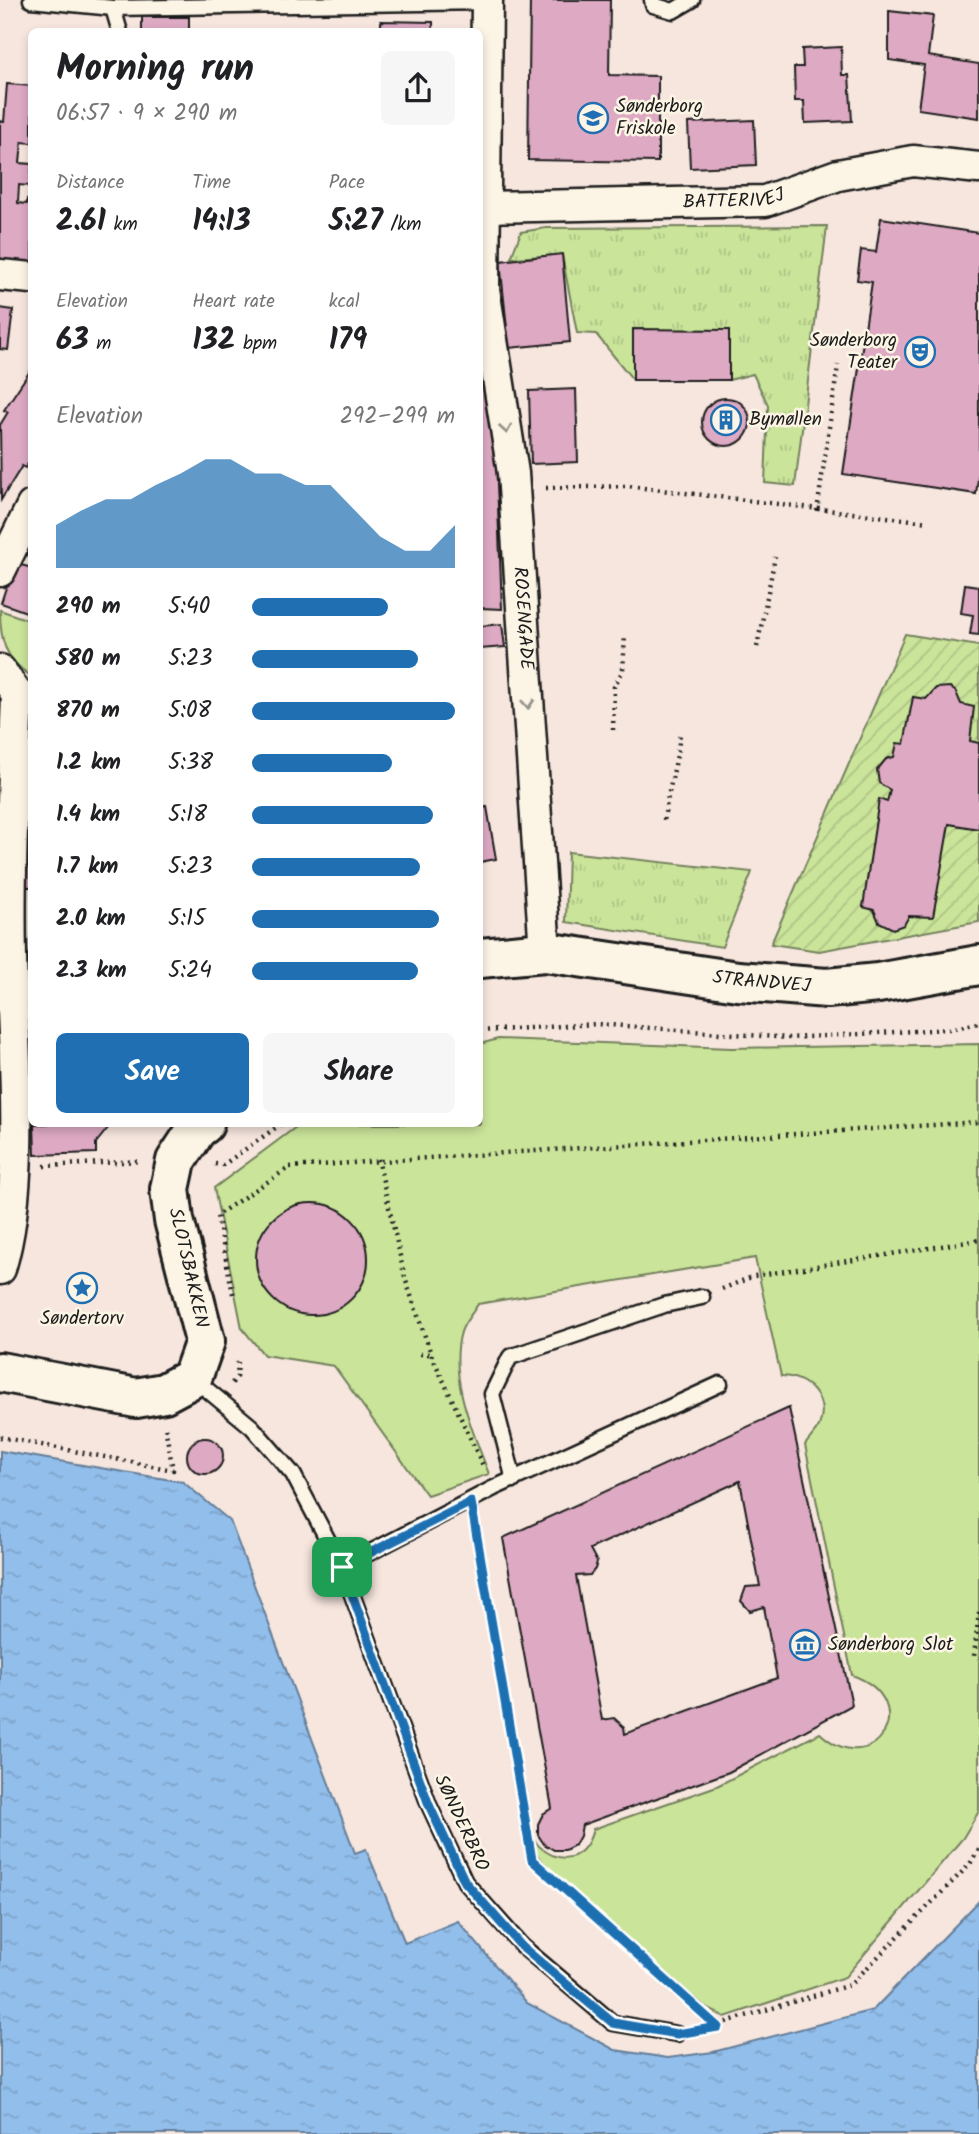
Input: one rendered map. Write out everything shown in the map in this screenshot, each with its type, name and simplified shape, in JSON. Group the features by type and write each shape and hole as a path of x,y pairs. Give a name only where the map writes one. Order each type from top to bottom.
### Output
{"street":[{"name":"ROSENGADE","path":"483,248 487,1"},
{"name":"BATTERIVEJ","path":"484,207 765,201 838,175 914,161 979,169"},
{"path":"0,275 28,278"},
{"name":"ROSENGADE","path":"483,295 514,489 545,952"},
{"path":"0,571 28,514"},
{"path":"0,670 24,698 5,908 15,1168 3,1251"},
{"path":"483,958 545,952"},
{"name":"STRANDVEJ","path":"545,952 793,988 878,983 979,965"},
{"name":"SLOTSBAKKEN","path":"192,1378 205,1341 174,1220 170,1189 176,1161 200,1127"},
{"path":"0,1372 136,1398 164,1393 192,1378"}],"lane":[{"path":"31,0 114,8 487,1"},
{"path":"652,0 653,5 673,11 692,0"},
{"path":"114,8 119,28"},
{"path":"514,1480 492,1394 510,1357 664,1305 702,1297"},
{"name":"SØNDERBRO","path":"192,1378 252,1427 293,1474 342,1567 429,1805 465,1882 522,1947 613,2023 677,2034"},
{"path":"342,1567 494,1488 720,1384"}],"path":[{"path":"817,511 838,365"},
{"path":"514,489 628,486 817,511 928,522"},
{"path":"757,647 775,556"},
{"path":"613,730 614,687 623,670 625,635"},
{"path":"664,820 670,782 677,767 680,734"},
{"path":"483,1031 596,1024 789,1038 949,1029 979,1023"},
{"path":"217,1215 290,1167 379,1159 979,1122"},
{"path":"15,1168 97,1161 176,1161 223,1165 277,1127"},
{"path":"379,1159 405,1278 431,1354 494,1488"},
{"path":"702,1297 754,1276 979,1240"},
{"path":"420,1353 431,1354"},
{"path":"0,1437 173,1470 164,1423"},
{"path":"471,1502 532,1860 718,2027"},
{"path":"979,1612 974,1656 979,1658"},
{"path":"677,2034 718,2027 850,1985 971,1864 979,1849"}],"green space":[{"path":"827,226 795,486 765,483 768,405 753,374 729,380 633,380 596,334 577,333 562,255 511,258 521,232 546,228"},
{"path":"0,610 28,620 28,674 9,655 1,630"},
{"path":"905,634 979,646 979,922 819,951 771,944"},
{"path":"568,852 752,872 722,947 566,922"},
{"path":"498,1039 731,1048 979,1044 979,1811 963,1838 845,1977 725,2017 706,2008 568,1891 534,1852 531,1836 539,1846 557,1857 574,1856 589,1841 593,1829 717,1786 820,1733 840,1746 858,1749 873,1744 884,1733 888,1718 885,1702 874,1687 852,1675 805,1445 819,1426 821,1406 814,1391 807,1384 781,1376 755,1258 478,1304 461,1332 458,1367 464,1404 489,1474 427,1495 334,1366 264,1355 242,1328 214,1188 296,1127 483,1127 483,1043"}],"water":[{"path":"0,1451 183,1482 230,1521 355,1853 366,1849 405,1943 458,1921 527,2003 615,2050 668,2058 713,2052 873,2010 979,1901 979,2134 0,2134"}],"building":[{"name":"Sønderborg Friskole","path":"530,0 610,0 609,75 658,76 658,162 528,160"},
{"path":"889,11 933,16 928,56 979,64 979,118 918,109 924,65 889,60"},
{"path":"142,17 189,17 189,28 142,28"},
{"path":"381,21 433,22 433,28 381,28"},
{"path":"841,47 842,75 849,75 852,121 805,123 804,101 795,101 794,67 803,67 802,49"},
{"path":"7,84 28,86 28,143 22,142 20,163 28,164 28,186 19,185 18,203 27,204 28,199 28,263 0,260 0,121 4,122"},
{"path":"754,120 756,165 690,168 688,123"},
{"name":"Sønderborg Teater","path":"881,218 979,233 979,471 976,494 843,474 872,282 857,280 861,250 876,252"},
{"path":"562,254 570,342 509,348 500,261"},
{"path":"0,308 13,310 8,350 0,349"},
{"path":"633,329 729,330 729,380 633,380"},
{"path":"483,361 486,361 495,429 502,609 483,608"},
{"path":"28,374 28,464 25,468 22,466 1,500 0,425 8,412 4,410"},
{"path":"576,389 578,462 531,464 529,391"},
{"name":"Bymøllen","path":"726,398 743,405 750,422 743,439 726,446 709,439 702,422 709,405"},
{"path":"14,563 28,567 28,613 1,603"},
{"path":"965,584 979,586 979,635 970,634 973,615 961,613"},
{"path":"502,624 505,647 483,649 483,626"},
{"path":"950,687 956,692 961,704 974,707 970,741 979,743 979,829 949,824 933,917 909,916 904,925 893,929 879,922 874,910 863,907 879,799 887,802 890,790 879,783 877,770 886,759 894,757 897,743 904,744 913,697 926,699 936,688"},
{"path":"28,799 28,887 25,887"},
{"path":"487,807 496,859 483,861 483,808"},
{"path":"34,1127 108,1128 96,1143 96,1153 35,1155"},
{"path":"312,1203 333,1208 351,1220 363,1238 368,1259 363,1280 351,1298 333,1310 312,1315 291,1310 273,1298 261,1280 256,1259 261,1238 273,1220 291,1208"},
{"name":"Sønderborg Slot","path":"789,1408 852,1705 729,1772 582,1825 575,1845 565,1850 554,1850 544,1844 538,1835 538,1824 543,1814 552,1808 503,1538","holes":["740,1481 760,1586 746,1587 741,1601 750,1611 764,1607 777,1678 625,1734 624,1727 614,1718 602,1720 576,1576 590,1575 595,1569 597,1562 590,1549"]},
{"path":"205,1438 218,1443 223,1456 218,1469 205,1474 192,1469 187,1456 192,1443"}],"place":[{"name":"Sønderborg Friskole","path":"593,118"},
{"name":"Sønderborg Teater","path":"920,352"},
{"name":"Bymøllen","path":"726,420"},
{"name":"Søndertorv","path":"82,1288"},
{"name":"Sønderborg Slot","path":"805,1645"}],"route":[{"path":"471,1502 532,1860 718,2027 677,2034 613,2023 522,1947 465,1882 429,1805 342,1567 471,1502"}]}
